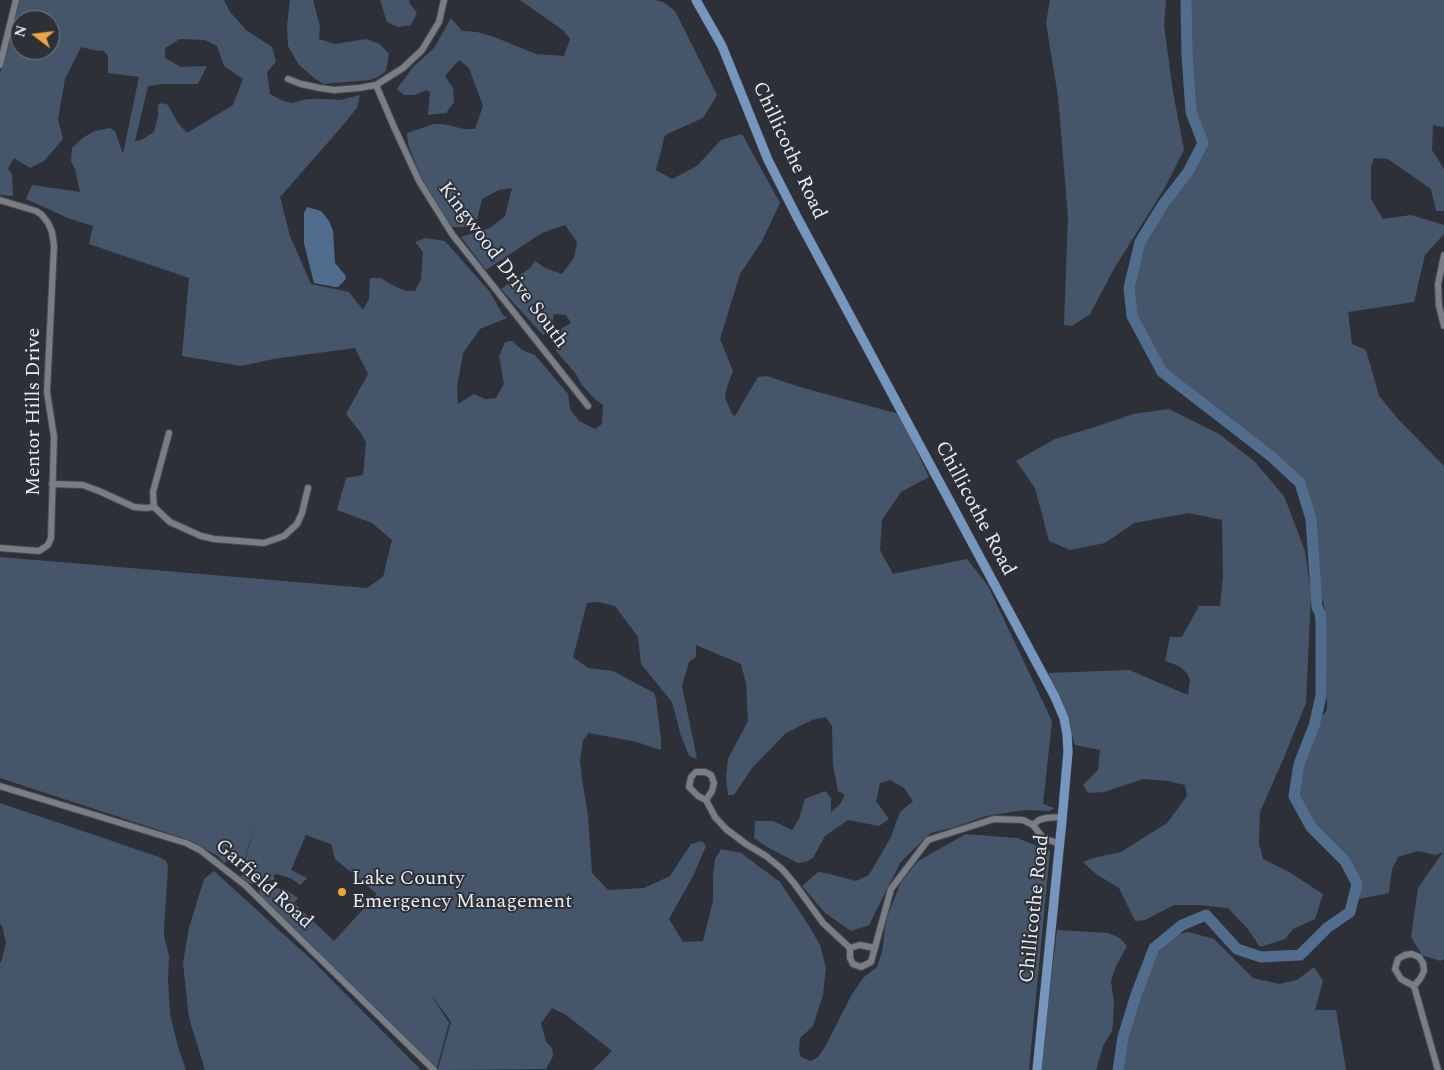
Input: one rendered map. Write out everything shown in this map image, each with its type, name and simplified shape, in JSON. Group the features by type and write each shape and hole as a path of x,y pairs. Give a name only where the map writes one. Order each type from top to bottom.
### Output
{"main road":[{"name":"Chillicothe Road","path":"696,0 722,46 768,160 797,217 1064,718 1068,752 1037,1070"}],"street":[{"path":"0,64 16,0"},
{"path":"288,79 301,84 334,90 376,85 403,68 422,50 438,22 444,0"},
{"name":"Kingwood Drive South","path":"376,85 419,181 452,234 588,406"},
{"name":"Mentor Hills Drive","path":"0,200 36,210 45,219 53,236 54,246 47,392 54,437 51,538 48,545 42,550 35,552 0,548"},
{"path":"1444,255 1438,284 1439,306 1444,326"},
{"path":"169,434 153,492 154,507 170,522 201,536 214,540 264,543 284,536 297,524 304,507 308,488"},
{"path":"52,484 83,485 134,507 154,507"},
{"path":"706,800 712,791 714,783 712,775 705,772 696,772 691,777 689,787 698,796 706,800 715,817 726,830 766,856 782,869 823,923 850,948 850,958 853,964 861,967 871,962 891,889 928,840 994,819 1023,820 1033,825 1043,838 1060,844"},
{"name":"Garfield Road","path":"0,786 186,843 200,850 248,889 434,1070"},
{"path":"1033,825 1039,820 1046,818 1062,817"},
{"path":"850,948 860,945 875,948"},
{"path":"1414,986 1424,971 1423,963 1419,957 1412,954 1405,955 1398,959 1395,969 1400,979 1414,986 1438,1070"}],"shaded area":[{"path":"19,0 224,0 230,12 246,30 272,47 276,62 267,72 270,94 283,101 293,103 307,99 340,100 360,95 357,108 280,197 290,236 311,284 349,292 363,310 369,299 370,278 381,278 406,291 415,291 421,279 423,252 415,242 425,238 445,241 490,292 503,315 507,318 480,329 463,353 457,387 458,404 474,394 485,399 496,398 504,384 499,356 505,342 512,341 522,350 535,355 568,394 570,409 579,421 595,429 602,424 603,405 582,385 576,374 556,351 559,330 571,323 566,315 554,314 551,329 543,335 501,289 530,268 535,261 545,268 562,274 574,258 577,242 565,225 542,233 486,270 461,237 490,228 505,216 512,188 499,190 482,199 477,219 464,227 452,227 423,182 408,144 407,133 434,124 475,129 483,106 469,68 459,60 445,76 453,88 454,102 446,113 428,115 430,92 426,90 415,95 404,95 397,89 414,66 434,48 451,18 462,31 477,32 494,37 536,54 564,56 570,39 564,31 520,0 654,0 663,2 675,11 717,95 703,118 665,135 656,170 672,179 697,166 721,140 742,134 780,203 762,241 740,274 720,339 733,371 725,398 732,414 735,416 758,377 767,376 899,414 929,477 901,492 882,520 880,550 893,574 967,559 988,586 1052,721 1043,804 1054,808 1050,811 1025,810 986,816 952,828 930,833 900,863 869,925 851,931 825,913 802,886 818,872 856,881 869,875 891,837 900,812 913,801 904,788 890,780 880,783 876,801 889,819 879,826 848,820 825,836 813,858 806,862 798,863 767,847 754,838 755,821 773,821 792,830 799,819 805,799 825,791 831,798 831,812 840,804 845,795 838,791 833,765 832,726 826,717 812,720 786,733 752,768 734,795 728,795 726,778 728,759 748,721 746,683 741,664 696,645 696,657 689,662 682,686 697,759 689,756 681,736 672,702 641,664 638,637 615,606 598,602 587,603 573,657 588,668 613,671 654,693 661,739 661,750 637,742 589,733 583,740 580,760 588,815 592,873 608,890 644,888 670,876 691,844 702,841 706,846 693,876 669,919 683,942 703,941 713,901 715,859 721,849 741,853 780,882 820,945 826,968 823,995 813,1026 800,1038 799,1050 801,1057 811,1061 818,1057 825,1047 851,996 863,978 877,967 882,952 886,920 901,882 918,861 966,834 1017,838 1050,851 1029,1070 593,1070 612,1051 566,1015 552,1008 541,1023 546,1042 552,1048 553,1056 546,1069 439,1070 451,1022 428,990 449,1023 437,1068 260,896 259,891 261,889 276,888 286,890 298,898 294,903 334,941 377,894 335,859 331,844 306,835 291,870 307,878 300,885 292,879 277,874 274,875 274,880 251,884 241,878 257,815 243,867 232,859 224,863 218,856 189,840 0,778 0,557 367,588 383,577 392,540 372,523 337,510 346,478 363,475 366,443 361,433 346,414 368,374 355,348 273,359 241,366 182,356 189,278 89,244 93,226 68,218 26,199 32,185 80,192 75,169 71,161 72,148 84,137 95,131 110,128 115,131 123,154 139,77 108,73 108,56 104,51 81,47 65,79 58,119 63,139 44,161 30,168 14,158 8,169 12,174 13,196 0,195 0,74 10,35 10,60 60,60 60,10 16,10","holes":["180,39 205,40 217,46 224,66 243,79 233,105 187,133 178,123 168,105 162,103 158,105 158,116 154,132 141,140 135,141 148,86 198,84 207,66 181,67 165,58 165,48"]},
{"path":"290,0 313,0 320,26 319,39 335,44 366,39 380,44 389,54 386,71 370,80 323,84 314,78 299,65 288,46 287,26"},
{"path":"380,0 410,0 409,2 417,13 411,25 398,27 387,22"},
{"path":"1050,0 1166,0 1164,25 1173,92 1184,150 1164,189 1115,267 1090,314 1072,326 1064,325 1068,217 1058,96 1046,23"},
{"path":"1186,0 1444,0 1444,127 1433,125 1432,150 1444,169 1444,211 1436,211 1431,189 1388,159 1374,158 1371,167 1371,199 1383,219 1411,215 1444,225 1444,234 1425,255 1414,302 1348,312 1352,344 1366,350 1379,396 1399,420 1444,466 1444,959 1440,961 1422,955 1411,937 1418,888 1443,852 1436,855 1418,851 1398,857 1392,869 1389,893 1349,901 1357,884 1345,861 1311,827 1294,796 1299,764 1314,726 1327,710 1325,610 1315,567 1311,519 1300,483 1272,457 1162,372 1132,316 1129,288 1140,242 1164,203 1188,172 1203,143 1191,112"},
{"path":"307,207 321,211 329,221 333,231 335,263 346,279 338,287 314,283 304,243 304,213"},
{"path":"1169,409 1219,434 1254,461 1284,496 1305,551 1311,594 1306,703 1260,812 1259,844 1263,859 1289,872 1323,894 1315,919 1293,929 1285,939 1260,947 1247,928 1228,908 1174,905 1145,920 1135,921 1119,888 1096,874 1083,862 1121,852 1167,823 1187,796 1185,785 1143,779 1104,792 1088,793 1083,785 1098,770 1100,750 1075,745 1062,701 1048,673 1129,670 1188,695 1190,680 1187,673 1179,666 1165,661 1170,637 1182,637 1199,606 1220,606 1223,576 1222,520 1189,513 1134,523 1105,543 1070,550 1049,541 1035,488 1016,461 1055,439 1133,414"},
{"path":"0,803 166,861 168,866 164,936 169,956 170,1014 186,1070 0,1070 0,963 6,942 0,924"},
{"path":"214,871 313,961 421,1070 205,1070 189,1018 183,963 189,928 204,879"},
{"path":"1057,930 1108,933 1120,938 1127,946 1116,966 1111,981 1114,1003 1112,1031 1103,1046 1096,1070 1040,1070"},
{"path":"1188,932 1214,939 1253,978 1279,984 1297,980 1314,967 1323,981 1315,1010 1336,1010 1346,1070 1121,1070 1121,1062 1143,983 1155,956 1175,935"}],"waterway":[{"path":"1118,1070 1123,1037 1136,995 1154,948 1182,925 1206,915 1237,949 1261,957 1300,955 1327,928 1350,912 1357,884 1345,861 1311,827 1294,796 1299,764 1314,726 1321,696 1321,622 1317,607 1311,519 1300,483 1272,457 1162,372 1132,316 1129,288 1140,242 1164,203 1188,172 1203,143 1191,112 1186,0"}],"place":[{"name":"Lake County Emergency Management","path":"342,892"}]}
